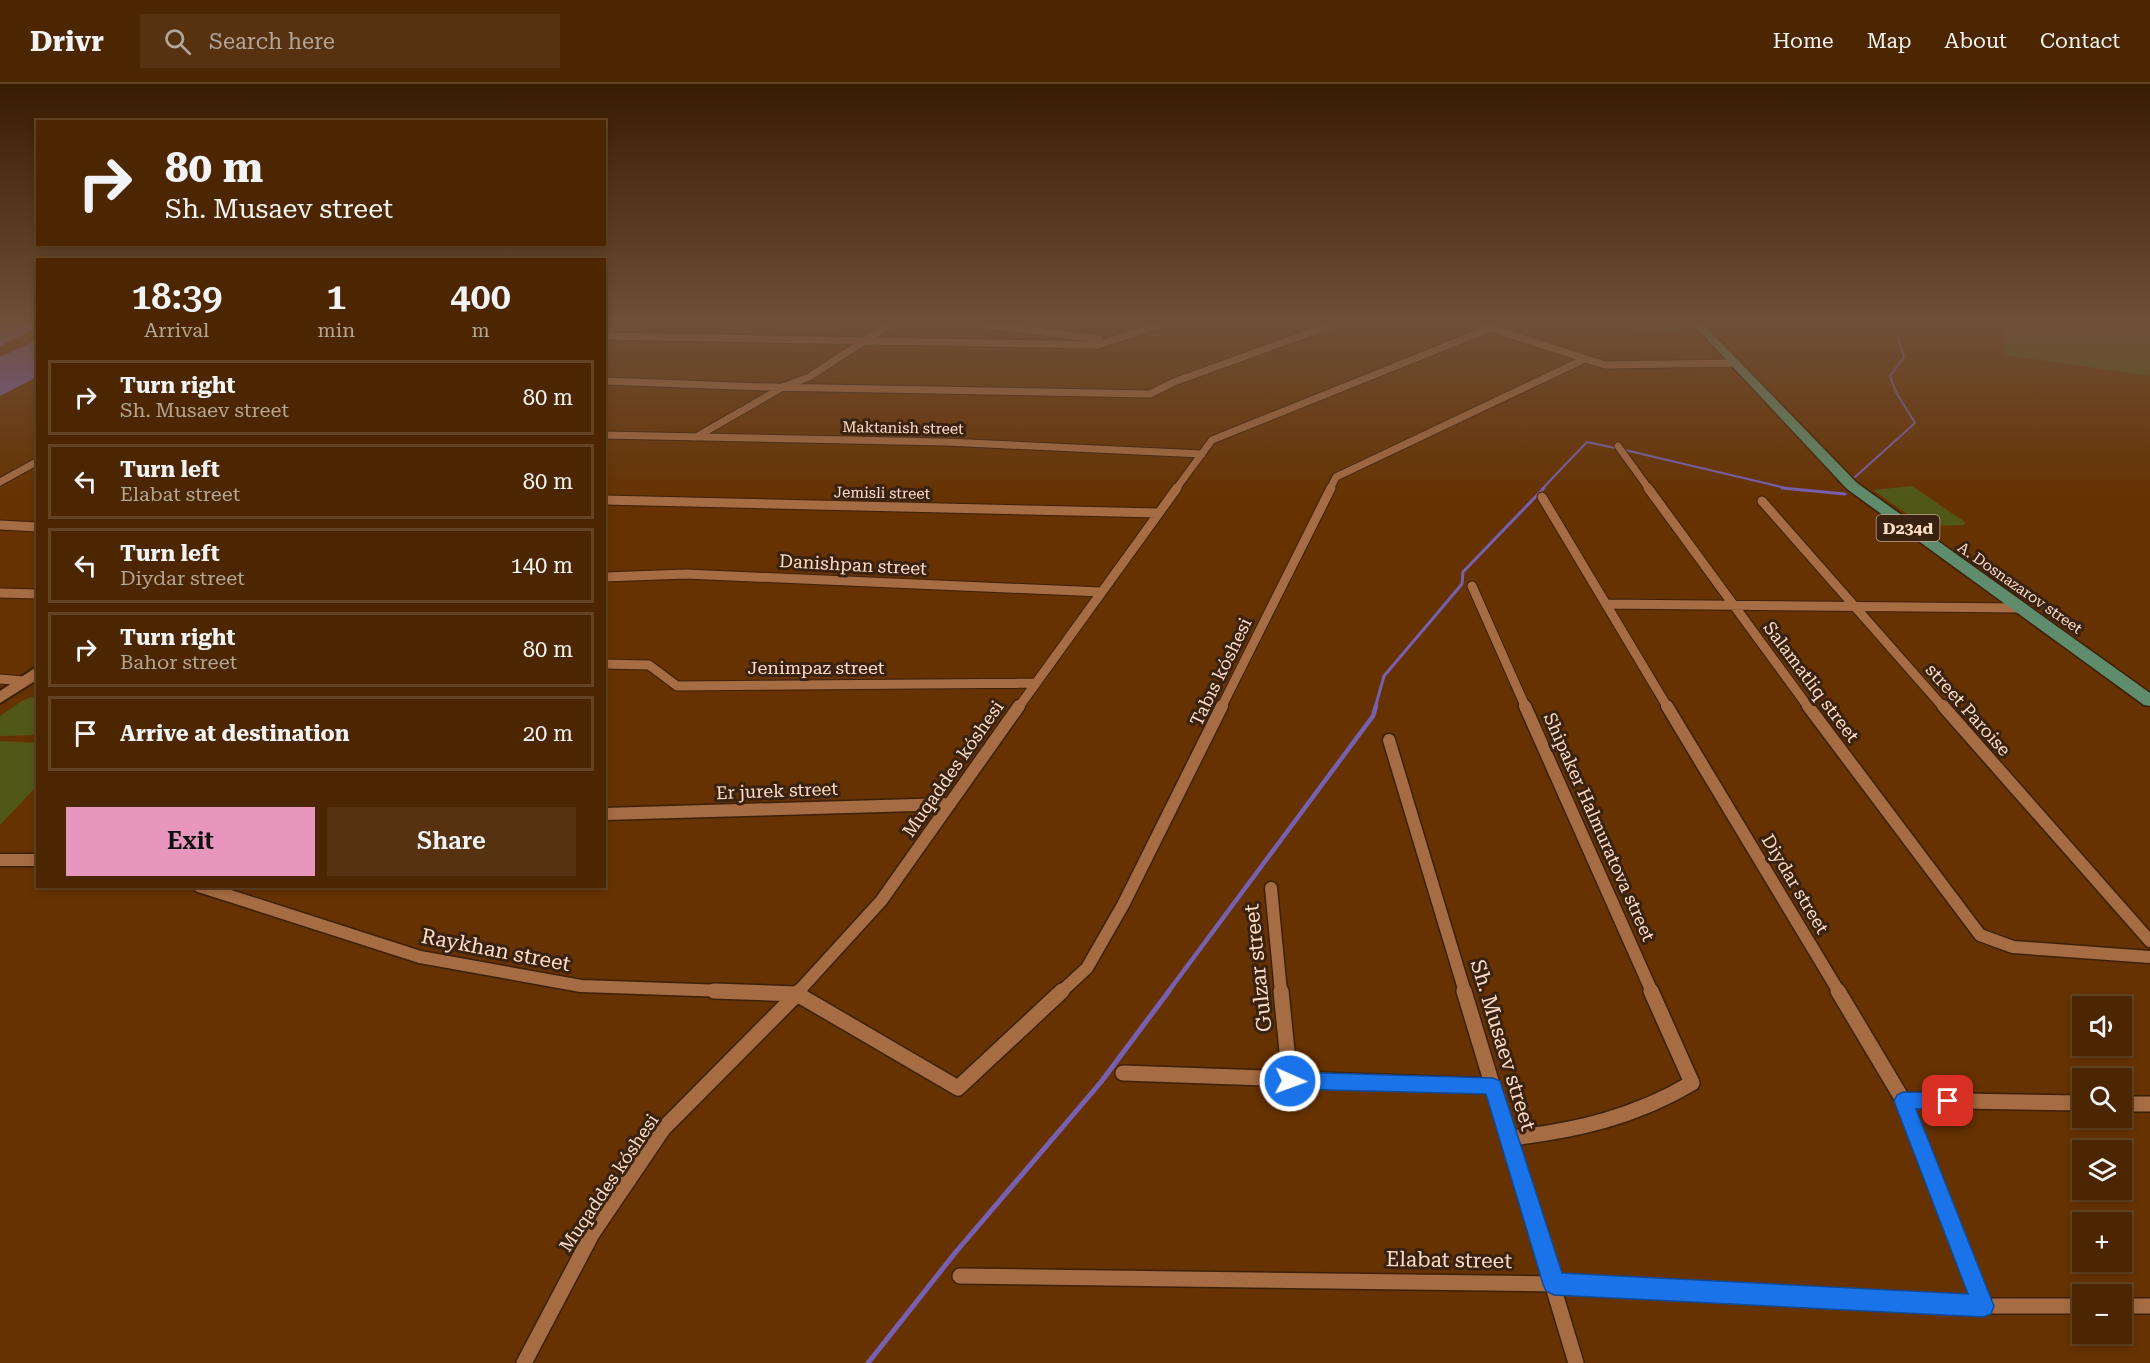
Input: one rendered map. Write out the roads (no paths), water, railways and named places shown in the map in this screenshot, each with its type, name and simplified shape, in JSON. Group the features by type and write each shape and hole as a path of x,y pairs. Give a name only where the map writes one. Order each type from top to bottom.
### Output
{"main road":[{"name":"A. Dosnazarov street","path":"1753,381 1852,486 2150,700"},
{"path":"0,698 36,672"}],"street":[{"path":"606,381 1133,395 1161,390 1178,381"},
{"path":"696,437 783,387 799,381"},
{"name":"Muqaddes kóshesi","path":"524,1363 592,1234 663,1129 797,994 881,901 1035,683 1212,440 1229,431 1356,381"},
{"name":"Tabıs kóshesi","path":"797,994 958,1088 1087,968 1123,905 1336,477 1539,381"},
{"name":"Maktanish street","path":"606,435 946,442 1202,454"},
{"name":"Salamatliq street","path":"1618,446 1731,604 1980,935 2013,947 2150,957"},
{"path":"0,482 33,466"},
{"name":"Diydar street","path":"1542,497 1903,1101 1983,1306"},
{"name":"Jemisli street","path":"606,500 1159,513"},
{"name":"street Paroise","path":"1762,501 2150,940"},
{"path":"0,525 36,527"},
{"name":"Danishpan street","path":"606,577 686,574 1101,592"},
{"name":"Shipaker Halmuratova street","path":"1472,586 1692,1083 1665,1101 1608,1122 1560,1133 1510,1138"},
{"path":"0,593 36,594"},
{"path":"1608,604 2020,608"},
{"name":"Jenimpaz street","path":"606,664 650,665 677,686 1035,683"},
{"path":"0,679 24,681"},
{"name":"Sh. Musaev street","path":"1389,740 1576,1363"},
{"name":"Er jurek street","path":"606,814 950,804"},
{"path":"0,861 36,860"},
{"name":"Raykhan street","path":"205,888 420,957 581,986 797,994"},
{"name":"Gulzar street","path":"1271,888 1290,1081"},
{"path":"1124,1073 1290,1081 1493,1086"},
{"path":"1903,1101 2072,1103"},
{"path":"2132,1104 2150,1104"},
{"name":"Elabat street","path":"960,1276 1554,1284 1983,1306 2072,1306"},
{"path":"2132,1306 2150,1306"}],"waterway":[{"path":"1855,477 1915,423 1892,381"},
{"path":"1542,489 1587,442 1615,448"},
{"path":"1625,450 1788,489"},
{"path":"1375,708 1384,676 1462,584 1463,572 1544,488"},
{"path":"1782,488 1788,489"},
{"path":"1788,489 1845,494"},
{"path":"1168,992 1373,716 1376,706"},
{"path":"868,1363 955,1253 1101,1082 1169,991"}]}
